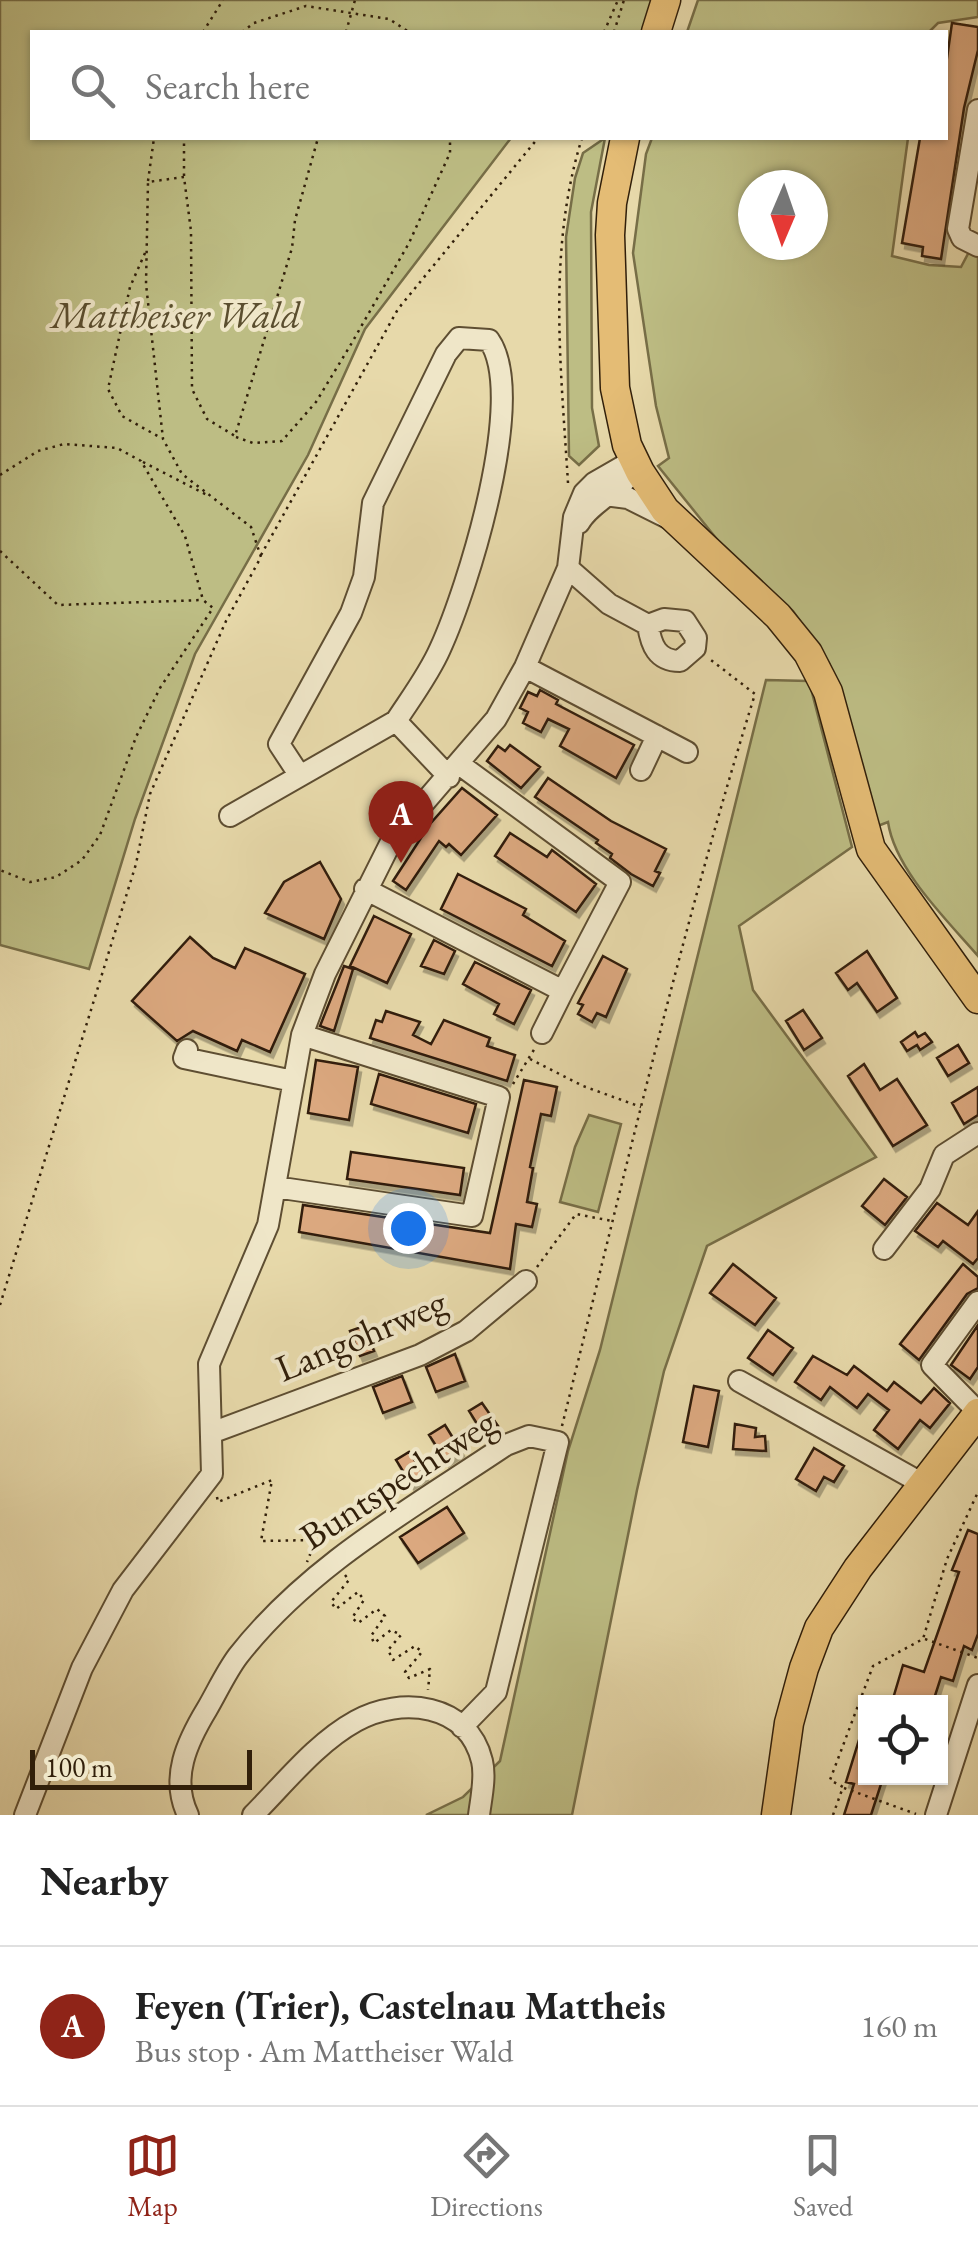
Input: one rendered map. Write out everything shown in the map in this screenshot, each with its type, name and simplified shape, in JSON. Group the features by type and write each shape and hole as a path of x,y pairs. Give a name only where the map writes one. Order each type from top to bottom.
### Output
{"main road":[{"path":"657,30 666,0"},
{"path":"625,140 612,203 611,274 616,388 622,427 634,460 654,496 676,522 778,616 808,654 828,692 871,849 978,999"},
{"path":"776,1815 789,1724 820,1628 858,1568 978,1413"}],"street":[{"path":"978,110 958,229 962,238 978,246"},
{"path":"230,816 300,776 396,721 438,654 460,602 478,537 504,413 503,372 499,354 490,340 459,338 446,354 373,503 364,577 350,613 280,744 300,776"},
{"path":"25,1815 82,1668 123,1590 212,1474 209,1364 258,1255 276,1187 302,1035 326,974 392,840 496,719 526,667 568,568 573,533 577,505 594,483 634,460 629,480 592,504 573,533"},
{"path":"605,495 628,498 676,522"},
{"path":"568,568 609,604 648,624 664,619 685,621 696,638 695,648 689,656 669,661 654,648 648,624"},
{"path":"526,667 688,752"},
{"path":"396,721 454,770 620,882 542,1033"},
{"path":"641,770 657,736"},
{"path":"365,889 563,991"},
{"path":"276,1187 472,1216 498,1097 302,1035"},
{"path":"188,1050 184,1058 293,1081"},
{"path":"884,1249 930,1190 944,1155 978,1132"},
{"name":"Langohrweg","path":"211,1433 420,1355 466,1331 526,1282"},
{"path":"978,1302 932,1364 978,1413"},
{"path":"738,1381 922,1484"},
{"name":"Buntspechtweg","path":"188,1815 178,1796 190,1737 238,1657 308,1581 339,1556 506,1445 529,1436 558,1442 496,1692 462,1727"},
{"path":"936,1815 978,1686"},
{"path":"253,1815 330,1738 356,1720 382,1710 428,1706 453,1717 475,1742 484,1765 479,1815"}],"path":[{"path":"204,30 223,0"},
{"path":"347,30 355,0"},
{"path":"605,30 621,0"},
{"path":"614,30 621,0"},
{"path":"245,30 254,23 306,6 388,19 407,30"},
{"path":"154,140 146,252 162,439 182,474 251,527 260,557"},
{"path":"184,140 191,231 192,389 207,419 253,443 282,441 316,402 409,243 450,153 450,140"},
{"path":"234,436 292,248 295,220 317,140"},
{"path":"0,1305 136,864 150,794 226,622 398,309 536,140"},
{"path":"577,505 568,485 557,292 568,181 581,140"},
{"path":"148,182 184,178"},
{"path":"146,252 130,288 108,389 122,416 162,439"},
{"path":"0,475 38,451 64,444 117,448 213,498"},
{"path":"0,870 30,882 56,877 82,860 100,835 136,736 160,688 212,608 203,600 185,536 141,461"},
{"path":"0,551 58,605 203,600"},
{"path":"558,1442 642,1108 754,694 695,648"},
{"path":"498,1097 505,1096 530,1060 583,1086 642,1108"},
{"path":"526,1282 576,1214 613,1221"},
{"path":"212,1474 218,1502 272,1480 262,1540 316,1540 306,1563 308,1581"},
{"path":"920,1815 830,1780 873,1666 924,1639 947,1559 978,1492"},
{"path":"343,1572 349,1580 331,1602 336,1609 358,1592 364,1600 352,1618 358,1622 378,1609 384,1616 371,1636 374,1643 391,1630 400,1635 388,1650 392,1660 414,1646 422,1652 405,1672 409,1678 430,1668 428,1706"},
{"path":"924,1639 978,1658"},
{"path":"833,1815 842,1787"}],"green space":[{"name":"Mattheiser Wald","path":"0,0 657,0 648,30 30,30 30,140 509,140 365,329 308,455 195,654 135,819 89,969 0,945"},
{"path":"698,0 978,0 978,17 938,23 931,30 688,30"},
{"path":"605,140 591,212 592,408 599,446 579,465 569,456 566,237 583,153"},
{"path":"651,140 908,140 892,256 929,265 961,267 970,250 978,253 978,956 911,876 888,822 875,827 829,663 793,611 728,553 658,466 669,458 656,406 633,253"},
{"path":"766,680 809,681 852,847 739,926 753,990 876,1157 707,1246 664,1371 572,1815 426,1815 463,1797 500,1761 568,1451 600,1350"},
{"path":"589,1115 621,1124 598,1212 560,1202 575,1147"}],"building":[{"path":"952,23 978,27 978,50 964,108 941,259 922,256 923,247 902,243 920,140 948,140 948,51"},
{"path":"540,690 558,700 556,704 634,745 616,778 560,746 569,729 548,719 541,732 523,723 528,712 520,708 528,692 537,696"},
{"path":"510,745 540,767 521,788 487,761 498,746 505,751"},
{"path":"548,778 611,821 666,849 655,871 660,873 653,886 631,874 610,858 612,854 596,843 598,840 535,797"},
{"path":"462,788 497,815 461,855 439,841 406,890 393,881 430,824"},
{"path":"510,833 547,857 552,850 596,884 576,912 495,856"},
{"path":"320,862 341,899 324,939 265,913 284,882"},
{"path":"458,874 526,909 523,915 565,941 552,966 441,909"},
{"path":"374,916 411,934 387,983 350,966"},
{"path":"190,937 213,958 235,968 245,948 305,974 270,1052 242,1040 237,1051 193,1031 177,1041 132,1001"},
{"path":"434,940 455,951 444,974 421,966"},
{"path":"867,951 897,998 877,1012 857,983 848,990 836,973"},
{"path":"603,956 627,969 606,1017 597,1013 592,1022 578,1014 583,1005 578,1003"},
{"path":"475,962 531,990 514,1024 494,1014 499,1004 463,984"},
{"path":"344,966 353,969 334,1031 320,1026"},
{"path":"803,1010 822,1038 804,1050 786,1021"},
{"path":"386,1011 420,1022 413,1035 431,1044 444,1020 490,1038 487,1046 515,1055 507,1081 370,1038 376,1020 382,1022"},
{"path":"915,1032 918,1037 925,1033 932,1042 920,1050 917,1045 907,1051 901,1042"},
{"path":"958,1045 969,1063 948,1076 937,1058"},
{"path":"316,1060 358,1067 349,1120 308,1113"},
{"path":"864,1064 880,1090 897,1079 927,1125 893,1146 848,1076"},
{"path":"379,1074 476,1104 468,1133 371,1104"},
{"path":"524,1080 557,1087 551,1116 541,1114 530,1167 533,1168 527,1202 537,1204 532,1227 516,1224 510,1269 299,1232 303,1205 490,1233"},
{"path":"978,1087 978,1115 964,1124 952,1103"},
{"path":"351,1152 464,1168 460,1195 347,1179"},
{"path":"884,1179 907,1197 885,1225 862,1206"},
{"path":"937,1203 968,1225 978,1211 978,1258 973,1264 943,1241 938,1247 915,1231"},
{"path":"733,1264 776,1298 755,1325 710,1293"},
{"path":"963,1264 978,1277 978,1288 967,1294 919,1360 900,1344"},
{"path":"978,1325 978,1367 970,1379 951,1365"},
{"path":"364,1326 374,1351 360,1356 350,1331"},
{"path":"768,1330 793,1348 773,1375 748,1358"},
{"path":"455,1354 465,1381 436,1392 426,1367"},
{"path":"813,1356 847,1375 854,1366 887,1391 894,1382 921,1403 934,1388 950,1403 930,1428 920,1420 898,1449 874,1430 889,1410 868,1394 857,1408 830,1387 821,1400 795,1382"},
{"path":"402,1376 412,1402 383,1413 373,1387"},
{"path":"694,1386 719,1391 708,1447 683,1442"},
{"path":"482,1403 498,1426 484,1435 469,1411"},
{"path":"735,1424 756,1428 755,1437 765,1436 766,1451 733,1449"},
{"path":"445,1425 461,1451 446,1461 429,1435"},
{"path":"814,1448 844,1466 834,1482 824,1477 816,1491 796,1479"},
{"path":"409,1452 425,1475 411,1484 396,1460"},
{"path":"447,1507 464,1533 418,1563 400,1537"},
{"path":"968,1530 978,1534 978,1634 972,1650 964,1646 953,1681 941,1677 935,1695 894,1695 903,1665 924,1672 959,1572 952,1570"},
{"path":"858,1743 858,1785 881,1785 871,1815 844,1815 854,1784 846,1782"}],"place":[{"name":"Feyen (Trier), Castelnau Mattheis","path":"401,863"}]}
